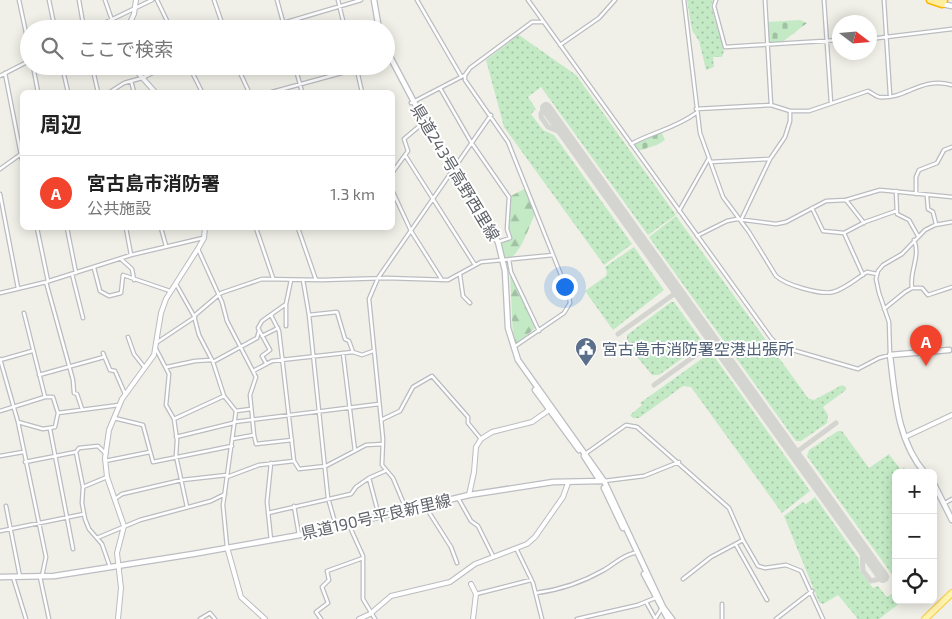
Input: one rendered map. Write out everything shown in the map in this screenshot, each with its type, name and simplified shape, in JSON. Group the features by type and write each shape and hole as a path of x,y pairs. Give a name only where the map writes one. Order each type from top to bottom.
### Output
{"highway":[{"path":"930,0 943,2"}],"main road":[{"path":"373,0 376,20"},
{"path":"943,2 952,6"},
{"name":"県道243号高野西里線","path":"395,67 423,123 498,242 504,260 508,328 513,348 524,369 602,481"},
{"name":"県道243号高野西里線","path":"395,73 492,236 504,260 508,344 516,362 602,481"},
{"path":"922,469 916,460 899,421 890,355 951,350"},
{"path":"602,481 655,598 672,619"},
{"path":"602,481 668,619"},
{"name":"県道190号平良新里線","path":"0,577 41,577 118,566 299,535 424,504 469,495 553,482 602,481"},
{"path":"937,489 952,520"},
{"path":"925,619 952,594"},
{"path":"929,619 952,594"}],"street":[{"path":"19,0 23,20"},
{"path":"49,0 53,20"},
{"path":"79,0 82,20"},
{"path":"105,0 110,9 111,20 152,0"},
{"path":"131,20 136,9 136,0"},
{"path":"156,0 166,20"},
{"path":"214,0 221,20"},
{"path":"277,0 283,20"},
{"path":"338,0 343,20"},
{"path":"296,20 361,0"},
{"path":"417,0 460,76"},
{"path":"528,0 768,334 779,346 858,369 878,358 890,355 889,322 878,291 877,274 881,267 900,256 918,236 936,224 952,222"},
{"path":"560,44 599,18 615,0"},
{"path":"684,0 698,127 724,198 776,276 783,282 829,293 837,291 869,271 877,274"},
{"path":"716,0 715,9 725,48 832,41"},
{"path":"765,0 771,104"},
{"path":"824,0 831,103"},
{"path":"884,0 890,95"},
{"path":"513,348 564,313 570,303 508,142 465,80 465,75 470,68 532,22 537,20 544,22"},
{"path":"877,38 952,29"},
{"path":"0,76 20,66"},
{"path":"5,73 20,144"},
{"path":"35,75 38,90"},
{"path":"64,75 68,90"},
{"path":"94,75 98,90"},
{"path":"140,75 153,90"},
{"path":"114,90 148,75"},
{"path":"194,75 201,90"},
{"path":"241,75 247,90"},
{"path":"297,75 301,90"},
{"path":"280,90 333,75"},
{"path":"358,75 362,90"},
{"path":"412,102 465,75"},
{"path":"131,81 133,90"},
{"path":"696,109 771,104 790,111 814,110 868,92 880,97 914,90 921,84 932,82 952,85"},
{"path":"440,88 471,142 510,198 507,229 510,238 498,242"},
{"path":"741,221 770,159 785,137 790,121 790,111"},
{"path":"631,144 659,131 683,124 696,113"},
{"path":"406,509 392,478 385,471 382,464 384,444 368,306 371,293 378,278 490,114"},
{"path":"395,169 408,151 404,139 423,123"},
{"path":"916,194 916,177 919,170 937,162 944,150 952,147"},
{"path":"0,169 20,154"},
{"path":"405,155 475,265"},
{"path":"679,211 709,158"},
{"path":"710,162 770,159"},
{"path":"697,236 727,221 776,224 832,199 846,200 880,190 952,197"},
{"path":"896,191 896,211 899,217 909,220 918,236"},
{"path":"0,194 18,288"},
{"path":"395,196 411,231 442,280"},
{"path":"927,196 928,209 933,212 936,224"},
{"path":"846,200 864,223"},
{"path":"812,208 823,231 844,234 864,223 896,211"},
{"path":"37,230 47,281 73,380 74,393 77,394 82,409"},
{"path":"66,230 76,273"},
{"path":"126,230 132,255"},
{"path":"162,230 166,246"},
{"path":"118,619 121,588 117,553 124,526 123,518 114,500 106,461 113,417 126,394 146,368 156,349 161,313 170,290 198,249 204,238 205,230"},
{"path":"257,230 273,278"},
{"path":"299,230 316,280"},
{"path":"844,234 863,274"},
{"path":"0,293 94,268 132,255 204,238"},
{"path":"912,288 911,281 918,250 914,240"},
{"path":"198,249 240,347 256,377 250,395 251,420 256,444 292,440"},
{"path":"156,343 194,316 218,295 262,279 378,278 448,280 481,262 553,255"},
{"path":"121,259 132,269 134,280"},
{"path":"504,260 539,331"},
{"path":"94,268 100,291 109,296 121,293 123,275 170,290"},
{"path":"72,274 83,318"},
{"path":"460,275 463,296 470,303"},
{"path":"286,326 286,304 291,280"},
{"path":"303,280 309,315 328,498 336,527"},
{"path":"175,283 194,316 199,335 212,361 224,396 236,411 223,513 227,547 241,597 265,619"},
{"path":"884,309 912,288 922,288 929,295 952,287"},
{"path":"168,367 195,361 212,361 257,338 259,335 258,328 262,321 286,304"},
{"path":"309,315 337,312 345,339 349,341 353,352"},
{"path":"24,313 45,397"},
{"path":"272,315 278,328 294,461 299,469 326,466 366,445 384,444"},
{"path":"258,328 270,350 262,356 266,364"},
{"path":"262,336 278,328"},
{"path":"128,337 134,354 146,368"},
{"path":"156,349 168,367 169,383 166,405 174,418 176,456 187,507"},
{"path":"33,351 0,360 18,422 46,557 41,577 49,619"},
{"path":"253,371 266,364 313,355 353,352 362,355 374,351"},
{"path":"344,353 355,451"},
{"path":"39,375 69,368 103,355 110,370 115,372 126,394"},
{"path":"381,420 400,411 414,387 432,376 468,417 468,423 480,439"},
{"path":"174,418 224,396"},
{"path":"0,411 45,397 53,397 58,413 55,427 50,429 18,422"},
{"path":"176,437 234,422 380,404"},
{"path":"58,413 119,405"},
{"path":"236,411 251,409"},
{"path":"469,495 474,472 476,447 480,439 492,432 532,422 549,410"},
{"path":"906,437 952,415"},
{"path":"113,417 143,425 153,462 232,446"},
{"path":"585,454 620,429 631,425 638,427 729,508 743,540 758,566 765,568 786,565 801,571 812,591 823,619"},
{"path":"50,429 73,549"},
{"path":"232,439 254,435"},
{"path":"25,462 76,452 78,448 98,446 106,454"},
{"path":"0,456 23,452"},
{"path":"76,452 83,487 84,514 89,529 97,538 110,567"},
{"path":"106,461 150,452"},
{"path":"114,500 122,494 182,480 227,476 258,464 294,461"},
{"path":"602,481 644,476 679,462"},
{"path":"271,463 267,484 271,540"},
{"path":"268,513 351,494 356,487 369,478 385,471"},
{"path":"83,487 108,477"},
{"path":"369,478 379,516"},
{"path":"358,619 370,614 390,596 450,582 475,564 526,544 535,536 563,497 568,483"},
{"path":"97,538 124,526 211,501 226,494"},
{"path":"458,497 471,521 478,526 493,556"},
{"path":"945,502 952,499"},
{"path":"424,504 451,547 457,564"},
{"path":"6,506 20,577"},
{"path":"294,506 299,535"},
{"path":"0,531 84,514"},
{"path":"349,524 362,558 362,595 370,614 375,619"},
{"path":"683,579 711,557 743,540"},
{"path":"736,544 767,600"},
{"path":"516,548 532,580 542,619"},
{"path":"536,593 576,583 606,570 624,555 634,553"},
{"path":"321,619 316,612 328,603 322,587 329,580 327,570 362,558"},
{"path":"13,577 26,619"},
{"path":"476,594 532,580"},
{"path":"471,584 476,594 474,619"},
{"path":"776,619 812,591"},
{"path":"577,619 646,602 655,598"},
{"path":"646,602 655,619 662,608"},
{"path":"722,604 722,619"},
{"path":"200,619 210,613 214,619"}],"green space":[{"path":"687,0 713,0 711,6 724,51 722,57 713,57 714,67 706,70 699,41 692,30"},
{"path":"800,20 807,23 781,43 768,44 767,22"},
{"path":"519,35 576,75 676,215 648,235 541,87 528,97 536,109 531,114 543,130 554,135 632,244 604,265 504,127 486,60"},
{"path":"661,131 665,140 657,145 638,151 633,145"},
{"path":"526,188 536,212 520,248 510,259 504,261 498,242 510,238 507,234 509,197"},
{"path":"676,216 808,398 814,400 842,385 846,387 846,390 823,407 828,415 827,423 801,441 796,441 793,437 649,237"},
{"path":"634,247 664,290 613,330 585,291 606,276 605,267"},
{"path":"510,273 535,328 516,345 513,338"},
{"path":"671,302 674,302 702,341 701,345 659,375 652,375 627,345 627,335"},
{"path":"707,355 713,355 810,491 782,513 691,387 683,386 639,418 633,418 630,415 642,405 640,403"},
{"path":"838,431 842,431 869,468 889,454 900,469 892,469 892,574 807,456 809,450"},
{"path":"815,497 859,559 860,571 873,588 878,586 887,597 892,594 892,604 899,604 879,619 858,619 838,595 823,604 819,602 784,516 803,502 806,504"}],"taxiway":[{"path":"549,112 545,110 541,113 541,117 548,127 565,134"},
{"path":"618,334 677,292"},
{"path":"654,385 714,342"},
{"path":"794,454 836,423"},
{"path":"862,549 863,571 871,581 879,579 880,573"}],"runway":[{"path":"546,108 883,577"}],"place":[{"name":"宮古島市消防署","path":"926,366"},
{"name":"宮古島市消防署空港出張所","path":"586,367"}]}
